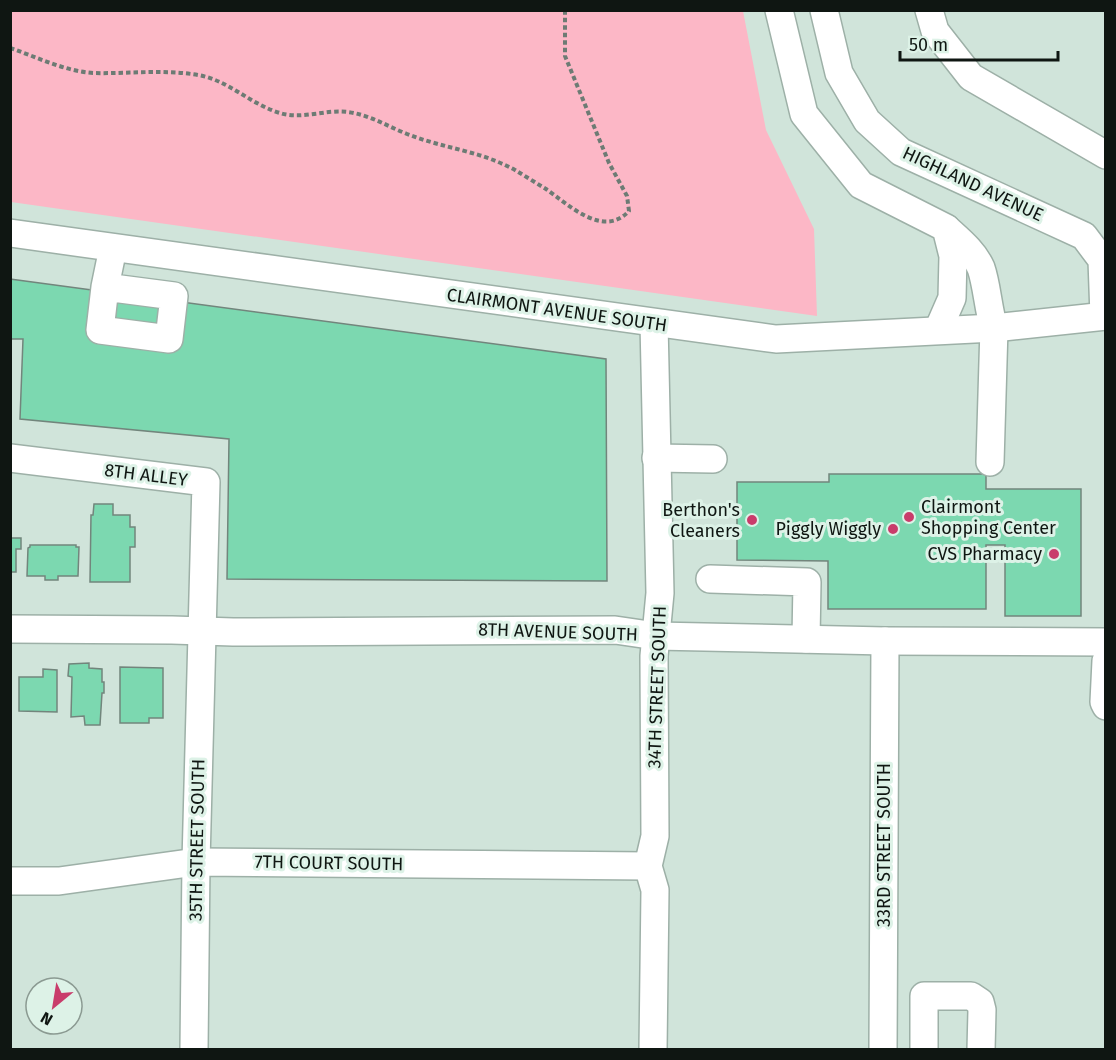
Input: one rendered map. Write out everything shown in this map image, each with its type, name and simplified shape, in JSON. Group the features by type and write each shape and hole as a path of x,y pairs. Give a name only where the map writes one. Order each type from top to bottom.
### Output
{"street":[{"path":"779,10 804,114 861,185 946,228 969,249 981,268 994,328 990,462"},
{"name":"HIGHLAND AVENUE","path":"824,10 839,73 867,121 901,152 1084,236 1102,260 1105,316"},
{"path":"929,10 935,31 971,77 1106,156"},
{"path":"938,330 952,298 953,256 946,228"},
{"name":"CLAIRMONT AVENUE SOUTH","path":"10,233 776,339 994,328 1105,316"},
{"path":"105,287 114,248"},
{"name":"34TH STREET SOUTH","path":"653,1050 655,890 648,866 655,836 654,656 660,593 654,323"},
{"name":"8TH ALLEY","path":"10,458 206,482 201,631"},
{"path":"656,458 713,459"},
{"path":"710,579 807,582 806,639"},
{"name":"8TH AVENUE SOUTH","path":"10,629 615,630 656,636 885,641 1106,642"},
{"name":"35TH STREET SOUTH","path":"194,1050 201,631"},
{"name":"33RD STREET SOUTH","path":"883,1050 885,641"},
{"path":"1106,661 1104,702 1106,706"},
{"name":"7TH COURT SOUTH","path":"10,881 59,881 196,862 648,866"},
{"path":"924,1050 924,996 971,996 980,1002 982,1010 981,1050"}],"path":[{"path":"10,48 92,73 179,73 200,76 224,83 281,114 347,112 373,118 437,145 491,159 522,175 584,216 607,222 615,221 629,212 627,196 609,163 565,56 565,10"}],"shaded area":[{"path":"11,10 743,11 766,130 814,229 817,316 11,202"}],"building":[{"path":"10,279 606,359 607,581 227,579 229,439 20,419 23,339 10,339"},
{"name":"Clairmont Shopping Center","path":"829,474 986,474 986,489 1081,489 1081,616 1005,616 1005,545 986,545 986,609 828,609 828,561 737,560 737,482 829,482"},
{"path":"94,504 113,504 113,515 130,515 130,527 135,527 135,547 130,547 130,582 90,582 91,515 93,515"},
{"path":"10,538 21,538 21,549 16,549 16,572 10,572"},
{"path":"30,545 76,545 79,547 78,576 58,576 58,580 45,580 45,576 27,576"},
{"path":"89,663 89,668 102,669 104,693 102,693 100,725 85,725 84,716 71,717 72,677 68,676 69,664"},
{"path":"120,667 163,668 163,718 149,718 149,723 120,723"},
{"path":"43,669 57,670 57,712 19,711 19,677 43,677"}],"place":[{"name":"Clairmont Shopping Center","path":"909,517"},
{"name":"Berthon's Cleaners","path":"752,520"},
{"name":"Piggly Wiggly","path":"893,529"},
{"name":"CVS Pharmacy","path":"1054,554"}]}
